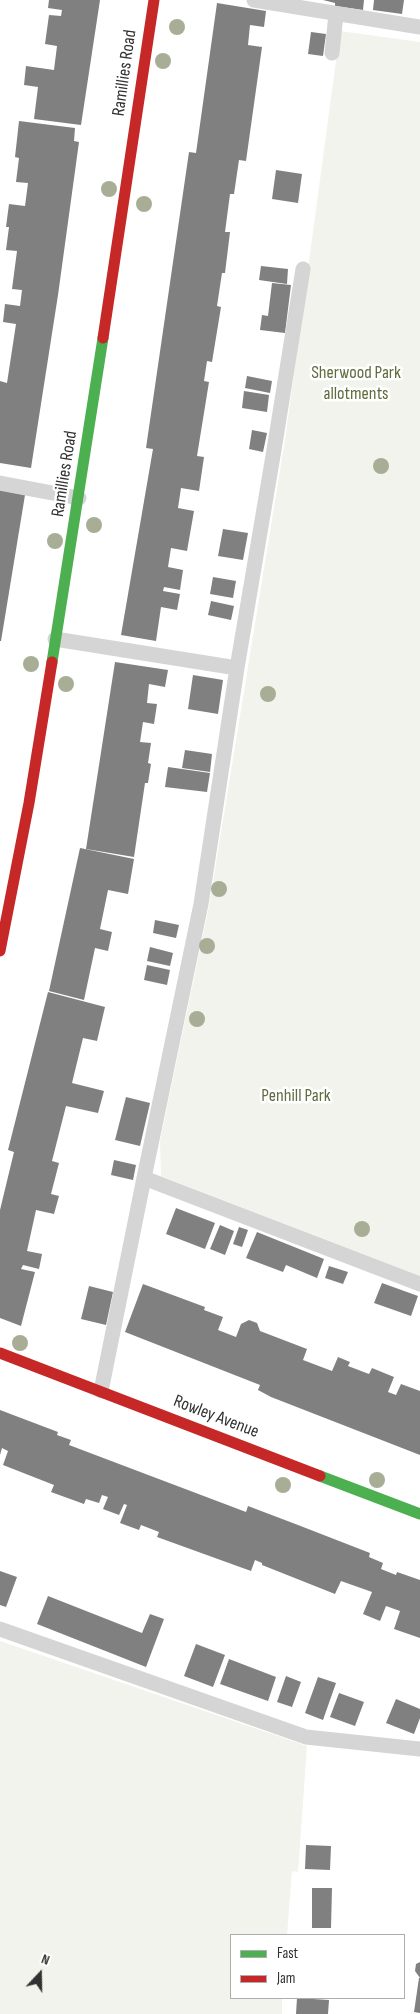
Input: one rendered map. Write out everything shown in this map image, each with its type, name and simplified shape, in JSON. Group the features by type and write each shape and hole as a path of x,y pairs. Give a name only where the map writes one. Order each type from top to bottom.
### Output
{"street":[{"name":"Ramillies Road","path":"0,951 29,802 79,498 154,0"},
{"name":"Rowley Avenue","path":"0,1352 420,1514"}],"lane":[{"path":"254,0 420,26"},
{"path":"332,53 336,14"},
{"path":"101,1391 201,904 237,668 303,269"},
{"path":"0,483 79,498"},
{"path":"55,639 237,668"},
{"path":"144,1178 420,1284"},
{"path":"0,1629 306,1737 420,1749"}],"green space":[{"name":"Penhill Park","path":"340,31 420,42 420,1276 161,1176 160,1141 209,906 285,440"},
{"path":"0,1641 307,1746 298,1872 292,1871 287,1934 230,1934 230,1999 282,1999 282,2014 0,2014"}],"building":[{"path":"49,0 100,0 81,125 34,119 38,87 24,85 26,66 54,70 57,46 45,44 49,15 61,16 62,10 48,8"},
{"path":"323,0 364,0 363,10 335,6 335,3"},
{"path":"374,0 404,0 402,14 373,10"},
{"path":"217,3 266,11 264,27 250,25 248,45 262,47 246,161 239,160 234,194 230,194 225,232 230,232 225,273 222,273 217,306 221,307 212,362 207,361 204,381 209,382 197,456 204,457 199,491 181,488 178,508 194,511 187,551 171,548 168,567 183,570 180,590 164,587 163,591 180,594 177,610 161,607 156,641 121,635 153,449 146,448 189,152 196,153"},
{"path":"311,32 326,34 323,56 308,54"},
{"path":"19,121 75,128 74,141 79,142 58,295 31,468 0,463 0,381 7,383 16,324 3,322 5,304 20,306 22,290 12,289 17,251 6,250 9,227 6,227 9,204 25,206 28,183 16,182 19,158 15,157"},
{"path":"276,170 302,174 298,203 272,199"},
{"path":"261,266 288,269 287,284 259,280"},
{"path":"272,283 291,285 285,333 260,330 262,315 268,316"},
{"path":"247,376 272,381 270,393 245,388"},
{"path":"244,391 269,395 267,412 242,408"},
{"path":"252,430 267,433 263,452 249,449"},
{"path":"0,490 25,495 1,641 0,641"},
{"path":"223,529 248,533 243,560 218,556"},
{"path":"213,577 236,581 233,598 210,594"},
{"path":"211,601 234,606 231,620 208,615"},
{"path":"115,662 168,670 165,687 149,684 147,703 157,704 154,724 143,722 140,742 151,743 148,763 151,764 148,783 145,783 134,857 86,849"},
{"path":"193,675 223,680 218,714 188,709"},
{"path":"185,750 212,754 210,772 182,768"},
{"path":"168,767 210,773 207,792 165,787"},
{"path":"80,848 134,859 128,894 108,890 100,929 112,932 108,951 95,948 84,1000 49,991"},
{"path":"155,920 179,925 176,938 153,933"},
{"path":"150,947 173,953 170,966 147,961"},
{"path":"147,965 170,970 167,985 144,980"},
{"path":"48,992 105,1007 97,1041 83,1038 72,1083 104,1091 98,1113 66,1106 52,1161 59,1163 51,1194 59,1196 54,1214 36,1210 27,1251 42,1254 39,1269 23,1265 21,1269 35,1272 21,1326 0,1318 0,1210 14,1152 8,1150"},
{"path":"126,1097 150,1103 140,1146 115,1140"},
{"path":"114,1160 136,1165 133,1180 111,1175"},
{"path":"176,1208 215,1223 205,1249 166,1234"},
{"path":"220,1225 234,1231 225,1255 210,1249"},
{"path":"239,1227 248,1230 242,1247 233,1244"},
{"path":"257,1232 324,1259 317,1278 286,1265 283,1272 246,1258"},
{"path":"329,1266 348,1272 343,1284 325,1278"},
{"path":"382,1283 418,1296 411,1316 374,1303"},
{"path":"143,1284 205,1307 204,1310 223,1317 218,1330 236,1337 241,1324 249,1320 257,1323 260,1331 307,1349 303,1360 332,1371 338,1357 350,1362 348,1366 369,1374 372,1368 394,1377 388,1392 396,1395 401,1384 420,1391 420,1455 271,1397 258,1390 260,1385 125,1332"},
{"path":"89,1286 113,1292 106,1325 81,1319"},
{"path":"0,1410 58,1432 57,1435 71,1440 69,1445 246,1512 248,1506 298,1525 370,1553 369,1557 383,1563 381,1569 396,1575 397,1572 420,1580 420,1638 394,1629 400,1611 386,1606 380,1621 363,1614 372,1592 341,1581 335,1594 262,1565 262,1563 255,1560 251,1571 157,1537 159,1532 141,1525 139,1530 120,1523 127,1505 124,1504 119,1515 103,1509 108,1497 102,1495 99,1503 86,1499 84,1504 51,1492 54,1485 3,1465 8,1451 2,1448 0,1455"},
{"path":"0,1571 17,1577 6,1607 0,1605"},
{"path":"48,1596 142,1633 150,1614 164,1619 146,1667 37,1624"},
{"path":"196,1644 225,1655 213,1687 184,1676"},
{"path":"229,1659 276,1677 268,1701 220,1684"},
{"path":"286,1676 301,1682 292,1707 277,1702"},
{"path":"318,1677 336,1683 323,1720 305,1713"},
{"path":"339,1693 364,1702 355,1726 330,1717"},
{"path":"396,1699 420,1709 420,1718 414,1734 386,1723"},
{"path":"306,1845 331,1846 330,1870 305,1869"},
{"path":"312,1888 332,1888 331,1928 312,1928"},
{"path":"420,1962 420,1978 415,1971 416,1964"},
{"path":"420,1978 420,2013 414,2012"},
{"path":"297,1999 329,2000 328,2014 296,2014"}],"traffic: fast":[{"path":"52,662 103,338"},
{"path":"320,1476 420,1514"}],"traffic: jam":[{"path":"103,338 154,0"},
{"path":"0,951 29,803 52,662"},
{"path":"0,1353 320,1476"}],"park label":[{"name":"Sherwood Park allotments","path":"356,383"}]}
